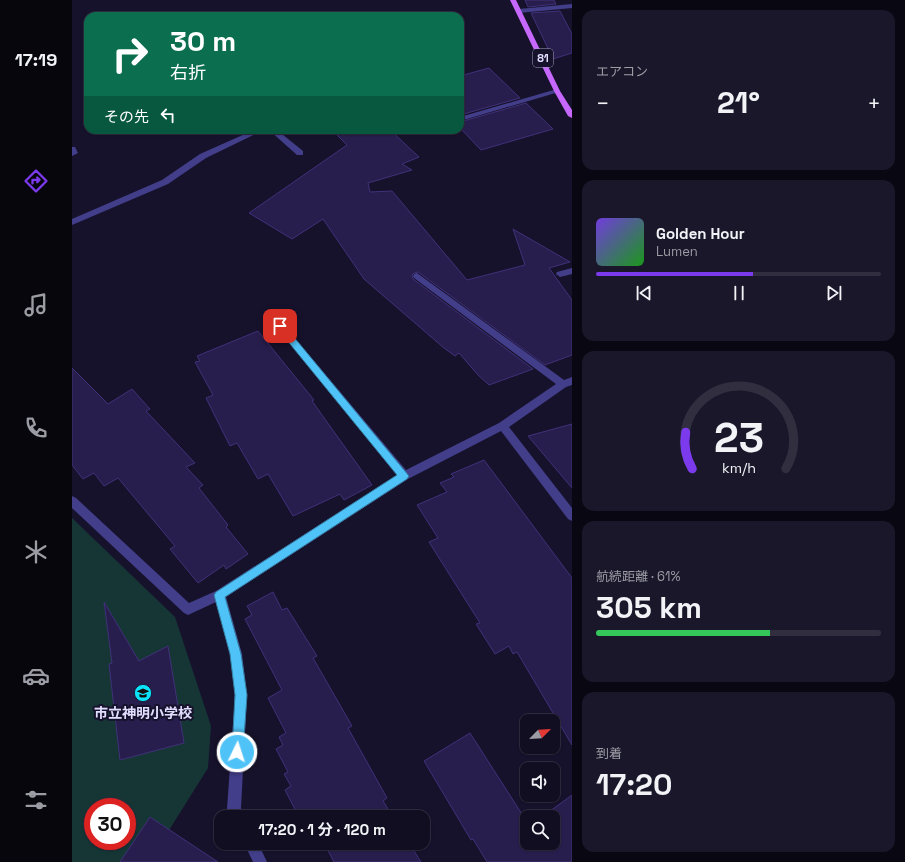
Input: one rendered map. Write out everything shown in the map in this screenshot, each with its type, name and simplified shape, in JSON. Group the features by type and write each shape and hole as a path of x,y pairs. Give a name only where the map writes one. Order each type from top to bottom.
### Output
{"main road":[{"name":"81","path":"513,0 520,11 557,91 572,116"}],"street":[{"path":"520,11 570,7 572,14"},
{"path":"464,118 557,91"},
{"path":"72,222 165,182 203,156 251,134"},
{"path":"278,134 300,153"},
{"path":"72,149 74,153 72,154"},
{"path":"560,274 572,271"},
{"path":"72,501 188,609 220,595 404,476 503,426 568,382 417,276"},
{"path":"280,326 404,476"},
{"path":"503,426 572,516"},
{"path":"220,595 236,654 241,695 234,810"},
{"path":"254,850 260,862"}],"green space":[{"name":"市立神明小学校","path":"72,518 175,617 211,726 208,768 149,862 72,862"}],"building":[{"path":"525,0 554,0 556,4 528,7"},
{"path":"560,11 572,34 572,53 553,59 531,13"},
{"path":"489,68 520,98 464,114 464,75"},
{"path":"526,103 553,129 481,150 464,132 464,121"},
{"path":"336,134 394,134 419,157 402,164 412,170 368,183 370,192 392,191 467,280 525,265 513,229 570,262 549,268 572,300 572,355 545,365 418,272 414,273 412,275 413,279 533,369 489,385 459,353 455,356 444,348 364,279 323,219 292,239 249,213 347,145"},
{"path":"258,331 314,400 312,401 372,485 344,500 340,494 293,516 268,474 258,479 237,443 230,446 206,398 213,395 195,362 200,361 197,356"},
{"path":"72,368 108,404 132,389 150,409 146,411 195,463 186,467 203,485 199,488 228,525 226,527 248,554 226,569 224,565 198,583 170,549 175,546 118,478 104,486 94,473 83,479 72,465"},
{"path":"572,424 572,488 528,436"},
{"path":"484,460 572,578 572,745 560,725 560,714 554,714 517,652 513,654 509,646 495,654 476,624 480,623 429,542 438,538 417,505 447,492 440,483 454,477 451,474"},
{"path":"273,592 282,610 287,608 317,656 313,658 352,726 348,728 387,798 383,801 389,810 295,810 285,790 291,786 284,774 288,772 276,749 283,745 279,737 286,733 268,698 282,690 245,619 252,615 247,606"},
{"path":"104,602 139,661 168,646 184,743 120,760 109,664 112,663"},
{"path":"470,733 520,811 520,850 560,850 560,810 552,810 572,795 572,862 487,862 473,839 471,840 424,761"},
{"path":"150,817 218,862 120,862 128,850 136,850 136,838"},
{"path":"328,850 413,850 421,862 334,862"}],"place":[{"name":"市立神明小学校","path":"143,693"}],"route":[{"path":"237,752 241,695 236,654 220,595 404,476 280,326"}]}
